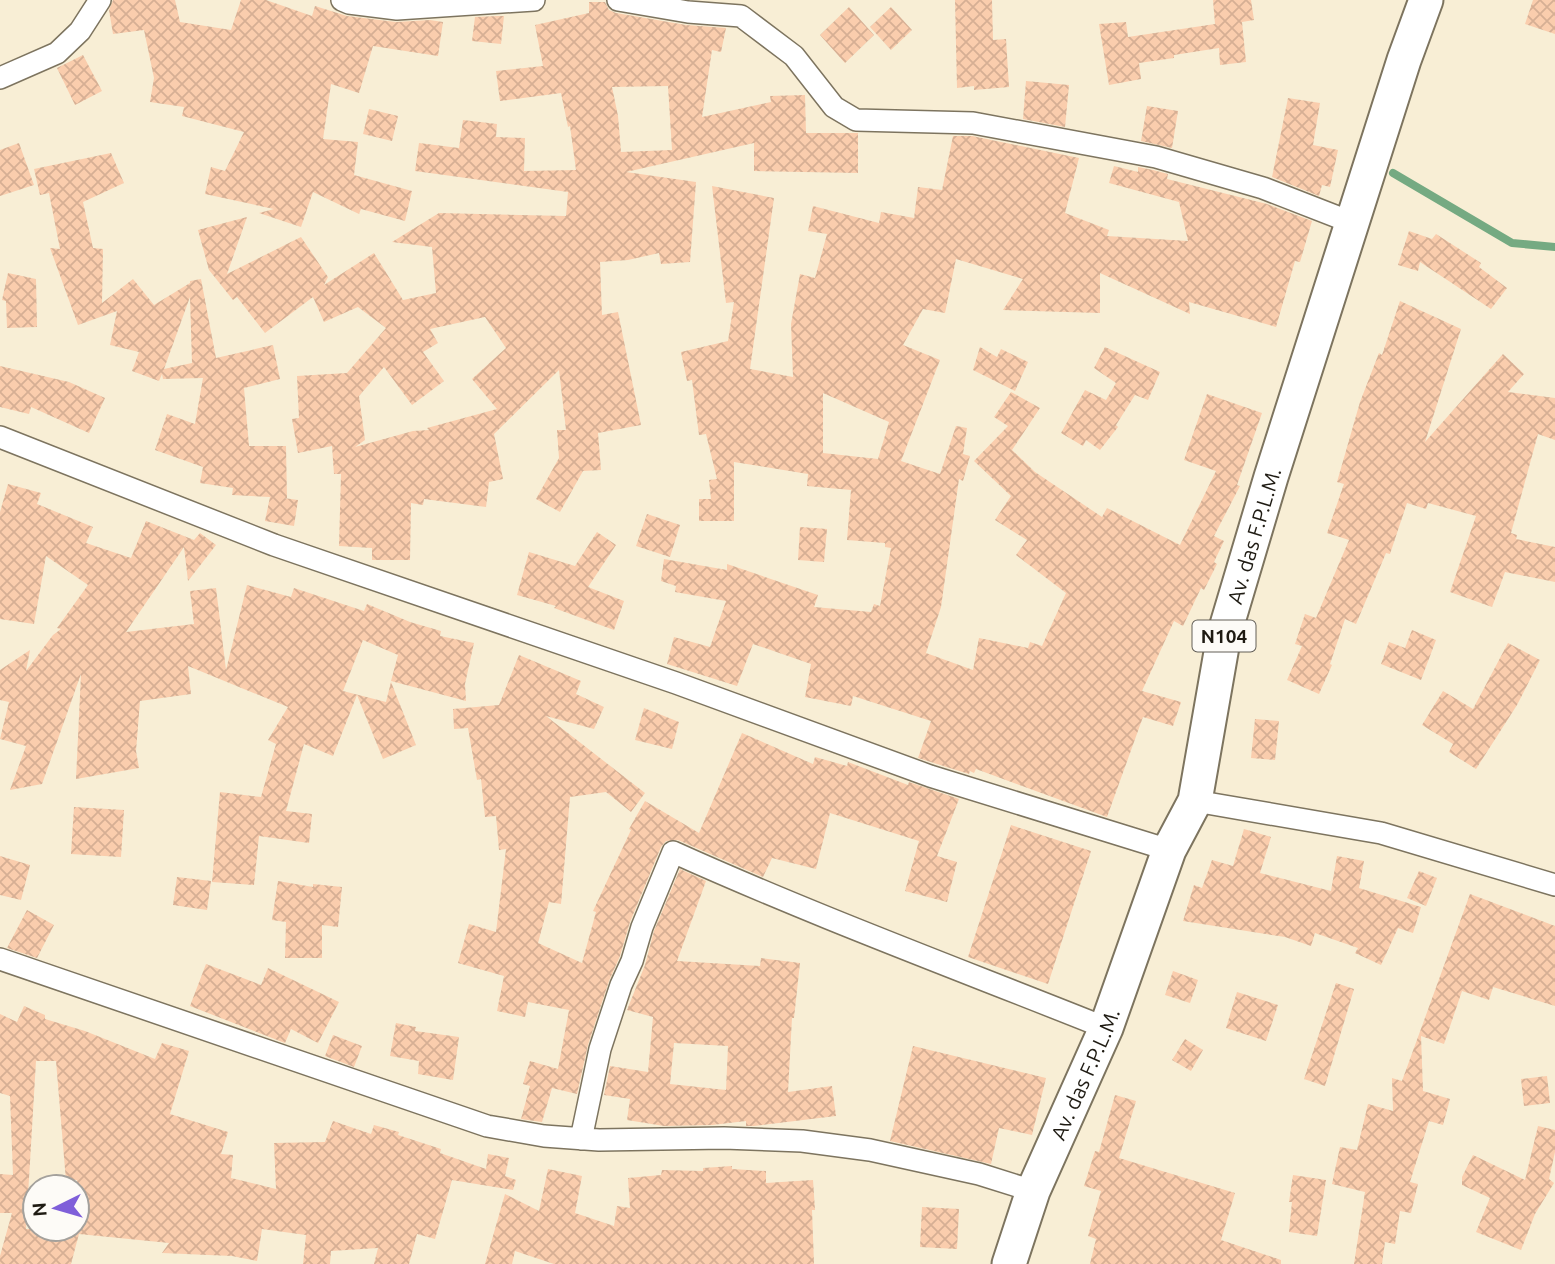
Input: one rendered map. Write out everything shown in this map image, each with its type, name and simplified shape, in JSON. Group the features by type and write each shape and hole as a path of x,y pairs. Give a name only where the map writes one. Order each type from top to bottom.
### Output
{"main road":[{"name":"Av. das F.P.L.M.","path":"1009,1264 1033,1191 1106,1028 1169,850 1195,801 1224,635 1271,477 1404,60 1426,0"}],"street":[{"path":"0,78 57,53 80,31 100,0"},
{"path":"342,0 397,9 534,0"},
{"path":"618,0 688,12 741,16 794,56 834,107 856,120 973,123 1156,157 1263,188 1353,223"},
{"path":"0,437 274,545 676,683 930,776 1169,850"},
{"path":"1195,801 1381,833 1555,885"},
{"path":"581,1139 604,1036 642,927 673,852 772,897 1106,1028"},
{"path":"0,959 487,1126 544,1136 599,1140 724,1138 802,1141 870,1150 979,1174 1033,1191"}],"building":[{"path":"113,0 175,0 180,22 231,30 241,0 266,0 312,16 315,6 347,16 396,22 443,22 438,56 373,46 359,93 331,84 323,139 358,142 354,175 412,191 405,221 361,209 359,214 313,192 301,227 259,213 274,209 205,194 211,167 225,171 244,132 182,116 184,107 150,102 154,78 144,30 113,34 109,10"},
{"path":"955,0 992,0 993,40 1006,39 1009,87 974,90 974,86 957,88"},
{"path":"1213,0 1251,0 1254,20 1242,22 1246,62 1220,65 1219,48 1174,55 1174,58 1139,63 1141,79 1109,85 1099,24 1126,22 1128,37 1215,24"},
{"path":"1533,0 1555,0 1555,34 1525,24"},
{"path":"589,2 605,2 609,10 616,13 686,25 726,28 721,52 712,50 702,117 771,102 770,96 805,95 806,133 858,133 858,173 754,171 754,143 626,172 696,182 690,262 661,264 659,253 628,260 600,262 602,315 618,312 641,425 598,433 601,470 583,471 560,512 536,499 559,458 557,430 566,430 559,370 494,434 503,479 489,482 486,507 424,499 423,505 411,503 410,560 372,560 372,548 339,546 341,474 334,474 332,446 298,453 292,419 299,418 297,376 347,373 386,328 358,307 324,322 313,297 265,333 237,297 233,300 209,270 198,230 247,217 227,274 301,237 328,277 324,285 374,253 403,300 436,293 432,247 392,242 439,213 566,216 568,192 415,171 419,143 459,148 463,120 497,124 496,137 525,138 524,171 576,170 570,126 568,127 561,93 500,101 496,71 543,66 535,25 589,13","holes":["668,86 672,150 621,152 612,87","485,317 506,348 472,379 497,409 427,428 429,430 413,431 355,447 365,440 359,396 384,367 412,405 444,381 423,352 438,343 430,329"]},
{"path":"849,7 874,35 845,63 820,35"},
{"path":"891,7 912,30 891,50 870,27"},
{"path":"504,16 501,44 472,41 475,17"},
{"path":"83,55 102,91 75,105 57,68"},
{"path":"1026,81 1069,85 1065,127 1023,119"},
{"path":"1288,98 1320,103 1313,145 1338,150 1330,187 1322,185 1319,196 1272,177"},
{"path":"1147,106 1178,111 1172,148 1141,141"},
{"path":"369,109 398,116 392,141 363,134"},
{"path":"953,136 972,136 1079,158 1065,213 1109,230 1107,236 1188,241 1179,202 1109,183 1114,166 1138,172 1138,167 1168,174 1167,179 1267,204 1312,221 1300,262 1295,261 1276,327 1189,302 1190,314 1100,273 1100,313 1003,310 1023,279 956,259 945,313 923,309 903,345 940,360 901,461 940,474 956,426 967,428 963,454 970,456 963,481 959,479 941,607 926,653 973,670 979,638 1028,648 1030,642 1042,646 1066,593 1016,555 1027,540 995,520 1011,496 974,461 1008,426 994,417 1011,392 1040,408 1012,450 1035,472 1102,517 1107,508 1180,545 1216,471 1184,460 1207,394 1262,413 1237,485 1240,486 1214,536 1224,541 1214,562 1217,564 1204,590 1201,588 1183,626 1174,621 1142,691 1181,702 1173,726 1143,717 1107,817 976,769 969,774 918,758 931,721 853,696 851,706 805,697 811,664 753,644 737,686 667,664 674,637 710,647 726,601 675,592 676,586 661,581 664,559 727,570 727,564 818,595 814,607 871,612 874,604 880,606 891,548 885,547 885,543 847,540 851,490 807,486 808,474 734,462 734,521 699,521 699,499 711,499 709,480 717,479 706,434 699,435 692,380 687,381 681,352 728,341 734,302 726,303 712,186 774,198 750,369 793,377 791,324 800,274 815,278 827,234 808,231 813,206 879,223 881,212 914,218 918,187 942,190","holes":["823,393 889,422 878,459 823,453"]},
{"path":"19,143 34,185 0,196 0,150"},
{"path":"111,153 124,183 83,202 93,248 103,249 102,303 133,279 154,305 190,281 201,279 216,358 273,345 280,379 244,388 249,446 286,446 287,498 284,498 298,500 294,526 265,521 270,497 232,495 233,488 200,483 203,467 155,450 167,414 195,424 203,378 163,379 162,374 159,381 132,371 139,352 110,345 117,311 78,325 50,248 60,249 49,193 40,195 34,169","holes":["190,297 192,363 164,369"]},
{"path":"1409,231 1432,239 1436,234 1481,263 1479,267 1507,288 1491,309 1420,262 1418,271 1398,265"},
{"path":"8,273 36,279 37,327 7,328 6,301 2,300"},
{"path":"1400,301 1461,329 1425,442 1503,354 1524,374 1508,392 1555,398 1555,440 1538,434 1511,533 1517,535 1516,539 1555,547 1555,582 1505,572 1492,607 1450,592 1476,516 1428,503 1426,509 1407,503 1390,554 1386,553 1356,624 1345,619 1330,664 1332,665 1319,694 1287,680 1302,646 1295,644 1305,614 1316,618 1349,540 1327,533 1344,484 1337,482 1360,402 1379,353 1382,355"},
{"path":"980,347 997,357 1001,349 1028,362 1015,391 973,370"},
{"path":"1105,347 1160,372 1148,400 1135,395 1116,425 1118,427 1100,450 1086,440 1083,446 1061,433 1085,390 1106,400 1116,383 1094,368"},
{"path":"0,366 69,382 105,398 89,433 31,407 29,414 0,407"},
{"path":"8,484 41,493 37,504 93,527 86,543 131,558 146,521 194,540 200,533 216,545 188,581 184,547 126,632 194,624 190,591 216,588 226,670 247,585 291,597 294,588 364,611 367,604 410,622 441,631 440,636 474,643 465,684 466,701 391,681 398,655 363,640 343,691 386,702 391,682 416,745 383,759 357,695 333,756 304,744 286,811 312,814 309,843 259,836 254,885 212,882 220,792 261,797 276,744 268,740 288,707 188,666 191,694 140,701 136,751 139,768 76,779 81,674 42,784 10,790 26,746 0,739 9,702 0,700 0,670 30,650 26,671 53,635 61,629 57,628 88,585 46,556 34,624 0,619 0,512"},
{"path":"647,514 680,525 670,557 636,546"},
{"path":"800,527 827,529 824,562 798,560"},
{"path":"597,532 616,545 588,587 624,601 614,630 554,608 556,606 517,595 529,552 575,566"},
{"path":"1412,630 1436,640 1421,680 1381,664 1389,642 1405,648"},
{"path":"1508,643 1540,660 1517,705 1476,769 1449,752 1453,744 1422,725 1443,691 1473,709"},
{"path":"519,655 581,681 576,694 604,707 594,729 546,716 645,793 631,812 606,792 570,797 561,904 549,902 538,943 582,963 596,912 593,911 631,830 629,829 645,801 699,833 742,733 813,764 815,757 847,766 848,762 908,785 909,782 959,799 937,856 957,862 947,902 905,891 919,841 830,813 816,869 772,858 763,877 678,840 666,841 661,847 630,922 609,981 588,1045 577,1094 552,1088 542,1122 521,1119 530,1086 523,1084 530,1061 558,1069 569,1010 528,1002 525,1017 497,1011 504,976 458,963 469,924 496,932 506,849 499,850 496,816 485,817 481,779 477,780 468,728 454,729 453,709 499,705"},
{"path":"644,708 679,722 672,749 635,740"},
{"path":"1255,719 1279,721 1275,760 1251,758"},
{"path":"74,807 124,810 121,857 71,854"},
{"path":"1011,825 1091,851 1048,984 968,957"},
{"path":"1244,829 1271,837 1260,873 1331,891 1337,856 1364,861 1359,888 1421,907 1413,933 1398,928 1381,965 1355,953 1358,948 1315,933 1311,946 1285,937 1183,921 1194,885 1202,888 1212,860 1233,866"},
{"path":"0,856 30,865 21,900 0,895"},
{"path":"680,869 706,881 677,961 760,966 761,958 800,963 792,1018 788,1092 832,1086 836,1116 754,1126 746,1126 746,1121 664,1126 627,1120 630,1099 604,1095 610,1066 648,1072 653,1017 627,1010 645,965 654,931","holes":["674,1043 728,1046 726,1090 670,1084"]},
{"path":"1419,871 1437,878 1426,906 1407,898"},
{"path":"177,877 211,881 207,910 173,905"},
{"path":"278,881 313,887 313,884 342,887 338,927 322,925 322,958 285,958 286,922 272,920"},
{"path":"1470,894 1555,926 1555,1006 1493,987 1489,1000 1462,991 1444,1044 1421,1036 1423,1091 1450,1099 1443,1125 1429,1121 1410,1182 1418,1184 1411,1213 1400,1211 1395,1244 1385,1242 1382,1264 1354,1264 1365,1192 1332,1184 1340,1147 1357,1150 1368,1104 1393,1111 1392,1078 1402,1081"},
{"path":"27,910 54,925 37,958 7,948"},
{"path":"206,964 261,985 268,968 339,1002 318,1043 291,1029 285,1043 190,1006"},
{"path":"1173,971 1198,980 1190,1003 1165,995"},
{"path":"1336,983 1354,989 1325,1086 1304,1079"},
{"path":"1237,992 1278,1005 1266,1041 1226,1028"},
{"path":"24,1006 45,1015 45,1019 85,1031 155,1059 162,1043 189,1051 170,1114 228,1132 221,1154 233,1155 231,1178 276,1189 274,1143 325,1142 333,1121 371,1134 374,1125 399,1132 398,1135 441,1149 440,1153 486,1169 488,1154 509,1158 505,1176 516,1180 513,1190 452,1180 435,1239 417,1234 409,1264 374,1264 378,1248 331,1251 330,1264 303,1264 306,1235 262,1229 257,1261 232,1256 162,1253 169,1243 91,1235 91,1173 65,1173 56,1061 36,1061 29,1173 21,1173 21,1243 77,1243 71,1264 0,1264 12,1213 0,1213 0,1174 13,1175 10,1096 0,1093 0,1014 17,1022"},
{"path":"396,1023 416,1027 415,1031 459,1037 453,1080 418,1074 419,1061 390,1056"},
{"path":"333,1035 362,1046 354,1067 325,1056"},
{"path":"1185,1039 1203,1050 1191,1071 1172,1060"},
{"path":"913,1046 1046,1078 1032,1135 999,1128 991,1164 890,1141"},
{"path":"1547,1076 1550,1103 1524,1106 1521,1079"},
{"path":"1115,1095 1136,1101 1119,1158 1235,1193 1221,1240 1281,1260 1281,1264 1090,1264 1096,1239 1088,1236 1101,1191 1084,1186 1095,1151 1099,1152"},
{"path":"1538,1126 1555,1130 1555,1152 1549,1179 1554,1183 1535,1214 1521,1250 1476,1232 1490,1198 1462,1185 1462,1177 1473,1155 1525,1180"},
{"path":"732,1166 732,1169 766,1171 766,1183 813,1180 814,1264 554,1264 515,1251 512,1264 485,1264 505,1194 539,1211 548,1169 582,1176 575,1213 614,1226 617,1206 630,1208 628,1178 661,1175 662,1170 703,1171 703,1168"},
{"path":"1293,1175 1326,1180 1317,1236 1289,1232 1292,1202 1289,1202"},
{"path":"922,1207 959,1209 957,1249 920,1247"}],"waterway":[{"path":"1393,173 1512,243 1555,247"}]}
